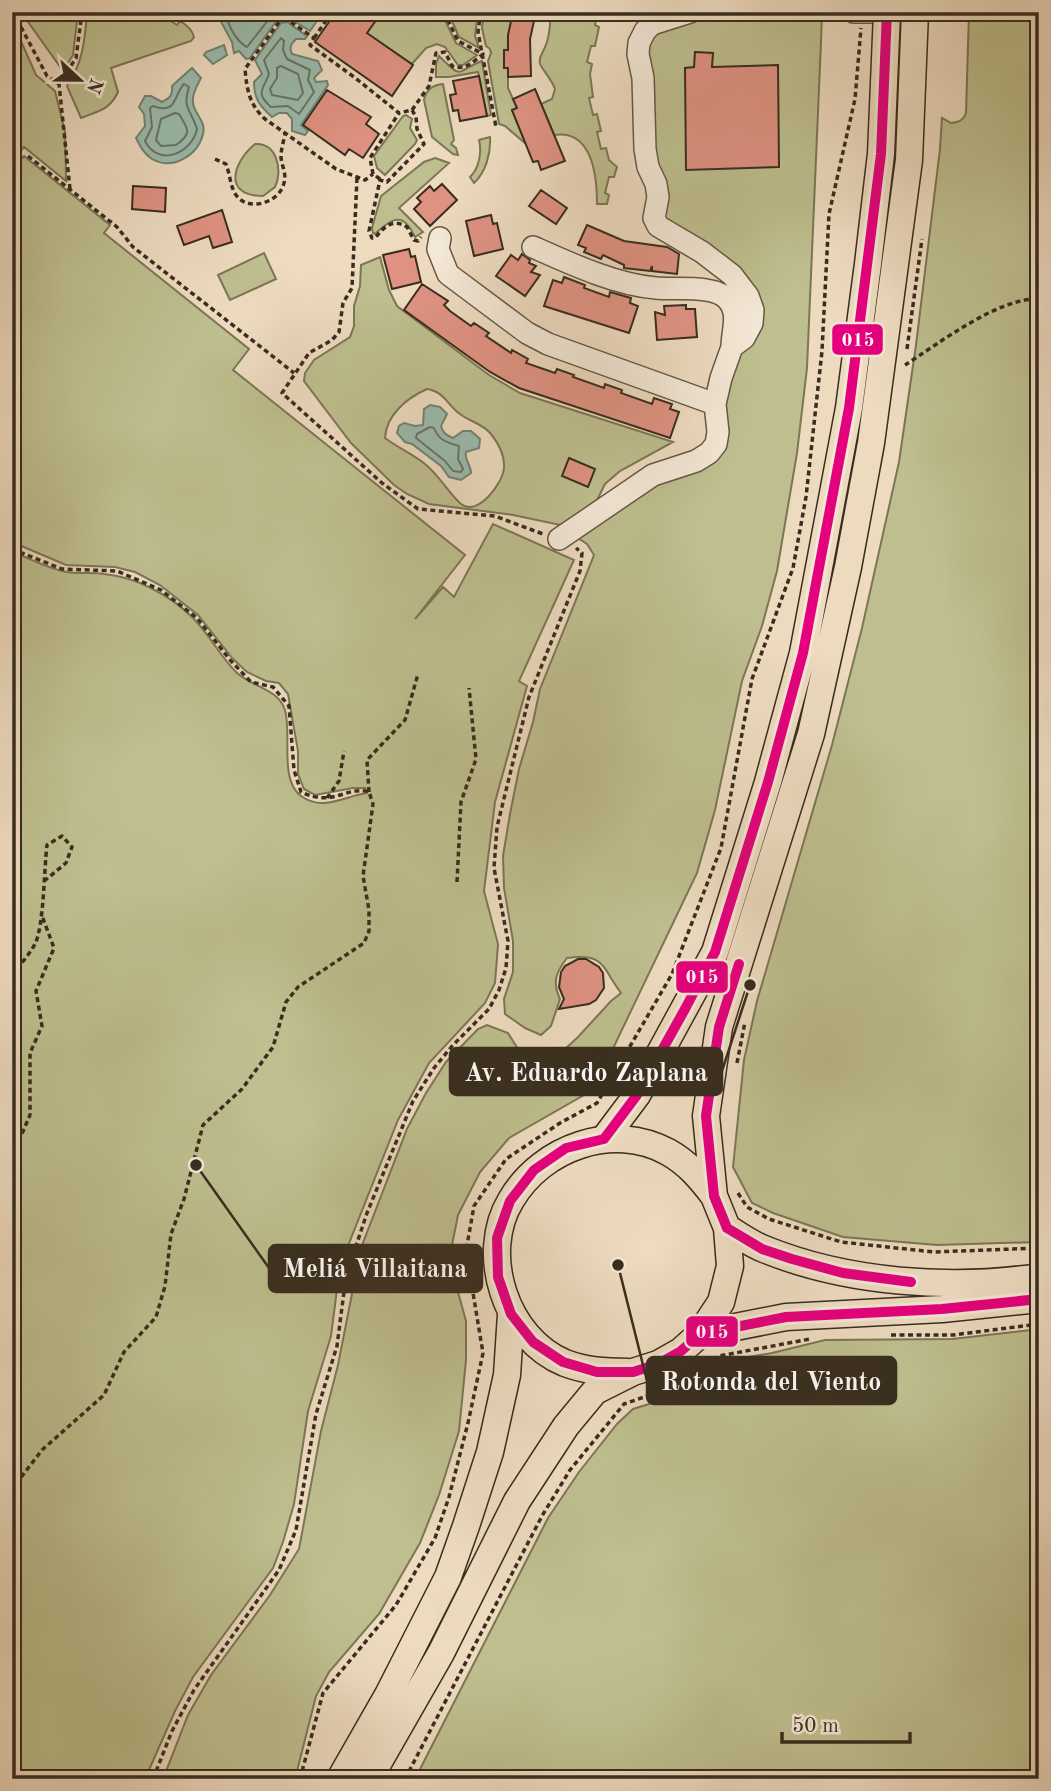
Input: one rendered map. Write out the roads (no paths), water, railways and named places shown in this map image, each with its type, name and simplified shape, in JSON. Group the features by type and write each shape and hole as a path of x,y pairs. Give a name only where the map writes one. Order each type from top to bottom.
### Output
{"main road":[{"path":"604,1139 637,1095 715,951 768,782 803,653 849,408 868,264 881,154 887,12"},
{"path":"369,1779 441,1653 517,1501 566,1426 595,1391 681,1351 700,1334 721,1302 730,1266 727,1228 724,1191 706,1116 719,1027 811,734 848,567 871,443 909,160 915,12"},
{"path":"633,1372 597,1372 563,1362 533,1342 511,1314 498,1278 497,1238 510,1201 534,1170 566,1149 604,1139 637,1141 667,1152 724,1191"},
{"path":"727,1228 762,1249 843,1273 910,1282 945,1283 1039,1277"},
{"path":"700,1334 786,1317 942,1309 1039,1299"},
{"path":"340,1779 388,1695 447,1577 466,1526 490,1452 505,1386 511,1314"}],"lane":[{"path":"690,12 652,24 639,43 645,149 648,167 656,184 658,197 654,218 658,226 702,252 732,275 748,296 753,310 752,323 744,338 732,347"},
{"path":"854,12 870,12"},
{"path":"440,238 438,249 448,274 527,333 548,344 715,404"},
{"path":"533,247 574,264 652,288 711,289 722,293 735,311 736,321 732,347 715,404 718,432 716,444 709,453 696,461 653,475 559,538"}],"water":[{"path":"222,12 278,12 277,20 250,58 246,59 239,51 234,53 232,42 219,18"},
{"path":"288,12 323,12 310,31 289,18"},
{"path":"287,22 307,36 293,42 292,54 318,61 322,70 314,78 316,82 327,81 328,85 301,125 308,131 305,135 292,131 292,119 287,113 272,117 258,102 254,88 254,82 262,74 255,60 281,23"},
{"path":"224,45 227,55 213,64 204,55 206,52"},
{"path":"192,68 201,78 193,104 204,129 200,142 184,159 176,162 152,159 136,138 145,126 144,114 139,107 145,96 162,102 167,99 172,86"},
{"path":"430,405 440,407 447,414 441,426 447,435 453,438 463,431 471,431 480,439 479,448 466,452 471,473 461,480 449,477 441,466 412,444 405,442 397,433 399,426 404,423 423,425 424,409"}],"place":[{"name":"Av. Eduardo Zaplana","path":"750,985"},
{"name":"Meliá Villaitana","path":"196,1165"},
{"name":"Rotonda del Viento","path":"618,1265"}]}
